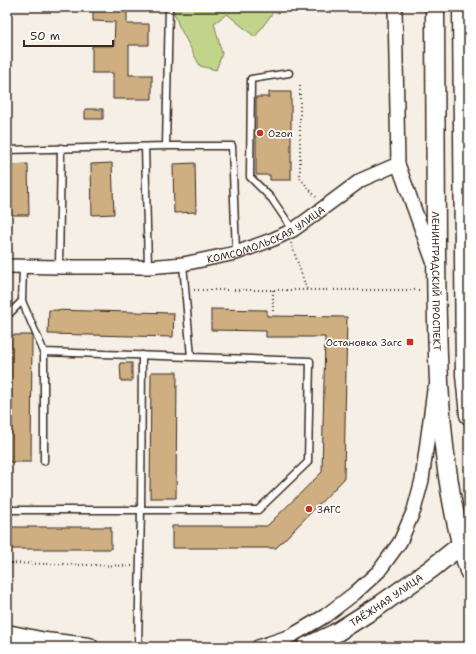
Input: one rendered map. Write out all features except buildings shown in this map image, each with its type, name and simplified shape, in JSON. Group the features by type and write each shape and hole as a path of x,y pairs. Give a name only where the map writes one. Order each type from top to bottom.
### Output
{"main road":[{"name":"ЛЕНИНГРАДСКИЙ ПРОСПЕКТ","path":"435,7 436,270 438,360 445,459 451,497 465,544 469,571"},
{"path":"462,7 465,375 469,415"},
{"name":"ТАЁЖНАЯ УЛИЦА","path":"306,647 334,634 380,606 465,544"},
{"path":"7,634 45,645 89,647"}],"street":[{"path":"395,7 398,164 436,270"},
{"name":"КОМСОМОЛЬСКАЯ УЛИЦА","path":"7,266 148,267 183,264 236,253 274,239 290,231 361,180 398,164"},
{"path":"258,647 291,636 325,616 355,593 379,571 400,542 414,510 422,480 438,360"}],"lane":[{"path":"166,146 169,7"},
{"path":"289,73 251,79 250,177 272,198 290,231"},
{"path":"7,150 232,146 236,253"},
{"path":"145,147 148,267"},
{"path":"59,267 61,148"},
{"path":"183,264 191,357"},
{"path":"23,267 22,301 44,352 44,461"},
{"path":"7,316 22,301"},
{"path":"7,510 258,510 308,462 310,361 44,352"},
{"path":"138,647 142,355"}],"path":[{"path":"300,86 300,178 324,208"},
{"path":"290,231 307,290"},
{"path":"186,290 383,290"},
{"path":"273,290 273,311"},
{"path":"7,563 140,566"}],"green space":[{"path":"172,7 277,7 255,37 227,14 214,23 222,54 216,70 200,66 179,26"}],"place":[{"name":"Ozon","path":"260,133"},
{"name":"Остановка Загс","path":"410,342"},
{"name":"ЗАГС","path":"309,509"}]}
